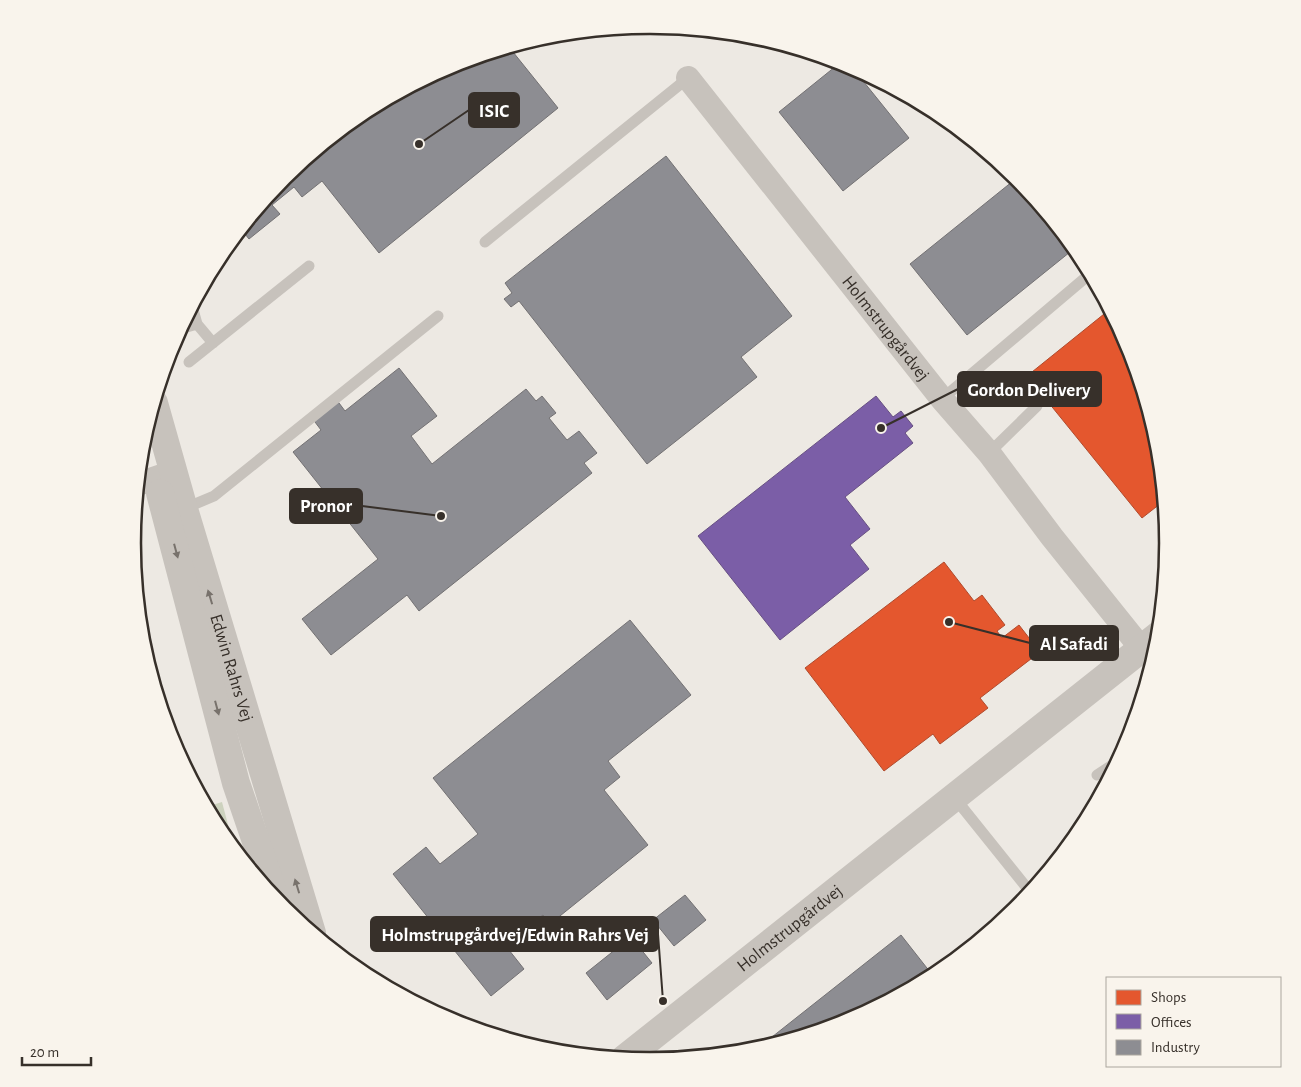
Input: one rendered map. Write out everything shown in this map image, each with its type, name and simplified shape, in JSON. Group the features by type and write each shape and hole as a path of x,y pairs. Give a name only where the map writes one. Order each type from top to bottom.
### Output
{"street":[{"name":"Holmstrupgårdvej","path":"688,78 942,399 989,453 1052,538 1150,640"},
{"name":"Edwin Rahrs Vej","path":"155,427 156,478"},
{"name":"Edwin Rahrs Vej","path":"149,454 156,478 175,512 308,921"},
{"name":"Edwin Rahrs Vej","path":"175,512 236,783 270,884"},
{"name":"Holmstrupgårdvej","path":"632,1052 1150,642"}],"lane":[{"path":"485,242 688,78"},
{"path":"188,362 309,266"},
{"path":"942,399 1085,278"},
{"path":"195,315 197,324 212,343"},
{"path":"175,512 214,496 438,316"},
{"path":"189,326 197,324"},
{"path":"989,453 1037,406"},
{"path":"1097,775 1109,767"},
{"path":"954,797 1027,888"}],"green space":[{"path":"222,802 230,831 227,827 213,805"}],"building: Shops":[{"path":"1105,313 1121,348 1143,412 1156,477 1159,505 1142,518 1027,376"},
{"path":"944,562 974,601 982,595 1005,625 997,631 1002,638 1019,625 1040,652 980,698 988,708 940,744 933,734 884,771 805,668"}],"building: Offices":[{"path":"876,396 893,417 901,411 913,426 905,433 913,443 845,497 870,529 850,545 869,569 780,640 698,536"}],"building: Industry":[{"path":"514,53 558,108 379,253 322,181 302,197 294,187 272,205 280,214 249,239 245,234 267,207 314,160 340,139 396,102 425,86 455,73"},
{"path":"833,68 862,80 909,138 843,191 779,112"},
{"path":"666,156 792,316 741,357 757,377 647,464 519,301 511,307 504,299 512,293 505,283"},
{"path":"1011,183 1034,207 1069,253 967,335 910,264"},
{"path":"399,368 437,416 411,436 432,464 526,389 536,401 542,396 556,413 549,418 567,440 579,431 597,453 584,463 592,473 419,611 407,595 331,655 302,619 378,559 293,452 321,430 312,418 336,399 345,411"},
{"path":"630,620 691,695 608,761 620,777 604,790 648,845 550,924 543,915 505,945 524,969 491,996 393,874 426,847 440,864 478,834 433,778"},
{"path":"685,895 706,920 674,946 653,920"},
{"path":"901,935 929,970 876,1001 846,1014 814,1026 770,1039"},
{"path":"631,937 652,963 607,1000 586,973"}],"place":[{"name":"ISIC","path":"419,144"},
{"name":"Gordon Delivery","path":"881,428"},
{"name":"Pronor","path":"441,516"},
{"name":"Al Safadi","path":"949,622"},
{"name":"Holmstrupgårdvej/Edwin Rahrs Vej","path":"663,1001"}]}
